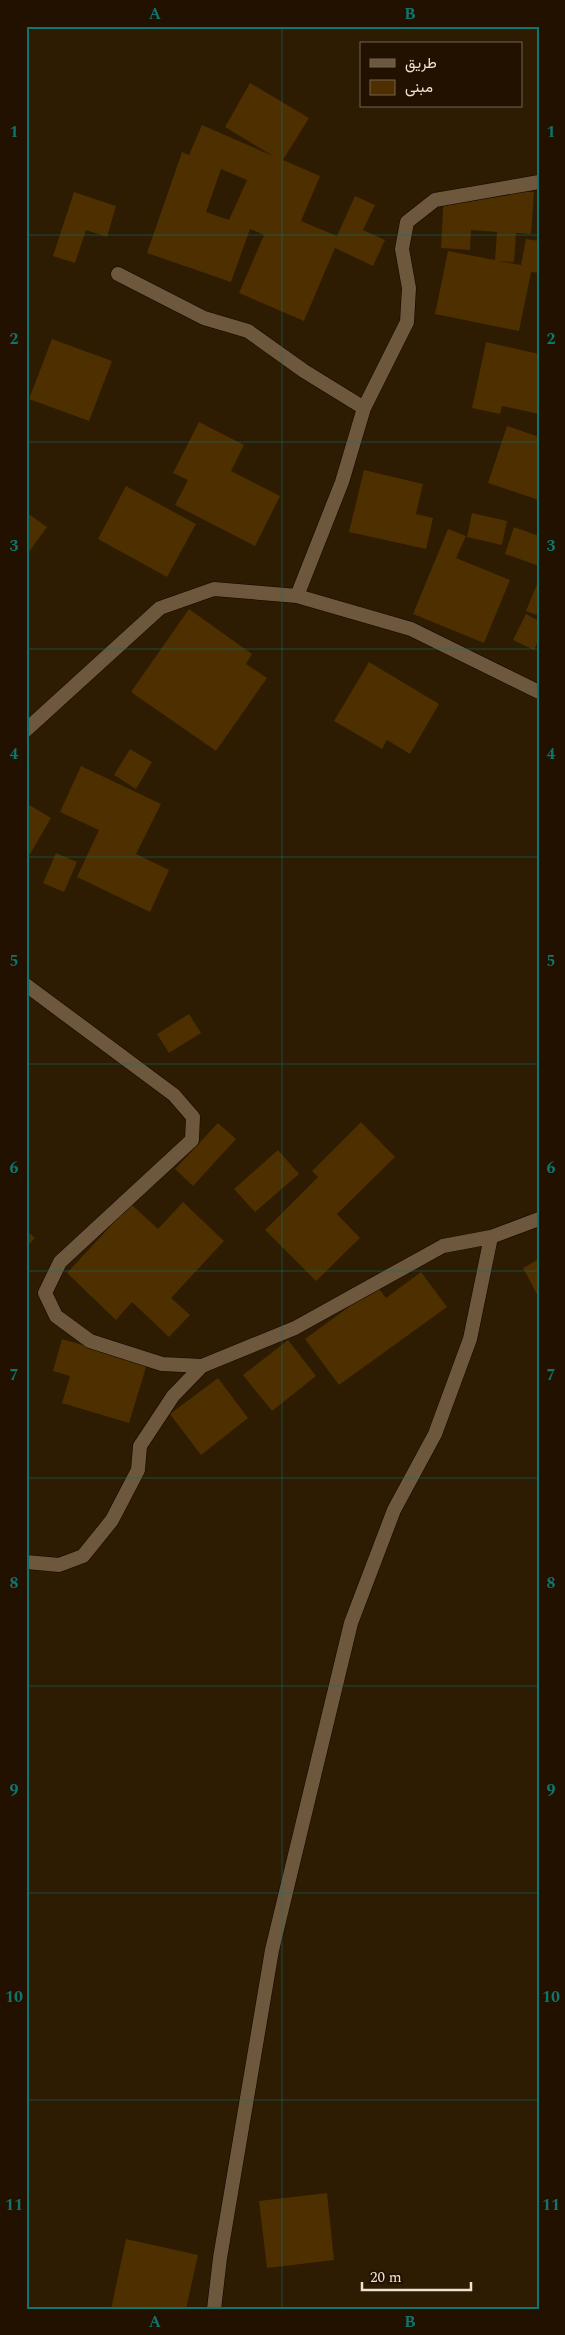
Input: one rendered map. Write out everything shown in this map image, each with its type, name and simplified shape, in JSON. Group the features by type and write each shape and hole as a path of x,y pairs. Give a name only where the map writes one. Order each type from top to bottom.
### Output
{"street":[{"path":"298,596 342,482 364,408 407,322 409,288 402,248 407,222 436,200 539,182"},
{"path":"118,274 204,318 248,331 304,371 364,408"},
{"path":"26,730 160,608 214,589 298,596 411,629 539,692"},
{"path":"26,985 174,1095 193,1117 192,1140 60,1262 46,1293 56,1316 90,1341 162,1364 202,1366"},
{"path":"26,1562 59,1565 83,1556 112,1520 138,1470 140,1446 173,1396 202,1366 296,1328 443,1246 491,1237 539,1219"},
{"path":"214,2309 220,2258 272,1950 351,1623 394,1510 435,1434 467,1348 491,1237"}],"building":[{"path":"250,83 309,118 283,160 320,176 301,221 337,236 355,196 375,205 363,230 385,240 373,266 335,248 304,321 239,293 264,235 250,229 231,282 147,253 182,152 189,155 202,125 273,156 225,127","holes":["221,169 247,180 229,220 206,212"]},
{"path":"503,190 534,192 531,234 516,233 514,262 498,261 521,265 526,239 539,241 539,273 531,272 519,331 435,314 448,251 495,260 497,232 471,230 470,250 441,248 444,191 503,194"},
{"path":"74,192 116,206 107,237 86,230 75,263 53,256"},
{"path":"52,339 112,361 89,421 29,399"},
{"path":"486,342 539,354 539,414 502,406 500,414 472,408"},
{"path":"199,422 244,445 231,471 280,496 255,546 175,505 188,480 173,473"},
{"path":"507,426 539,437 539,500 488,483"},
{"path":"364,470 423,484 416,514 433,518 426,549 349,532"},
{"path":"126,486 196,524 167,577 98,539"},
{"path":"26,512 47,527 26,556"},
{"path":"472,513 507,521 502,545 467,537"},
{"path":"514,527 539,536 539,566 505,554"},
{"path":"448,529 466,536 456,558 510,580 484,643 413,614"},
{"path":"539,579 539,616 526,611"},
{"path":"189,609 252,654 246,664 267,678 216,751 131,692"},
{"path":"526,614 539,621 539,639 534,650 513,640"},
{"path":"369,662 439,704 410,754 387,740 382,749 334,721"},
{"path":"130,749 152,762 136,789 114,775"},
{"path":"81,766 161,804 136,854 169,870 150,912 77,877 99,830 60,812"},
{"path":"26,803 51,818 26,861"},
{"path":"56,853 77,862 64,892 43,883"},
{"path":"189,1014 201,1033 169,1053 157,1034"},
{"path":"361,1122 395,1157 337,1214 360,1238 316,1281 265,1230 318,1177 312,1171"},
{"path":"218,1123 236,1139 193,1186 175,1169"},
{"path":"278,1150 299,1174 255,1212 234,1189"},
{"path":"183,1202 224,1241 171,1298 190,1315 169,1337 132,1302 116,1320 67,1273 131,1204 158,1229"},
{"path":"26,1230 35,1238 26,1247"},
{"path":"539,1259 539,1298 523,1268"},
{"path":"421,1272 447,1307 339,1385 305,1339 377,1286 386,1298"},
{"path":"62,1339 147,1364 129,1423 62,1403 70,1376 53,1371"},
{"path":"288,1340 316,1376 272,1411 243,1375"},
{"path":"218,1378 248,1418 201,1455 170,1414"},
{"path":"327,2193 334,2260 267,2268 259,2201"},
{"path":"126,2239 198,2255 186,2309 111,2309"}]}
